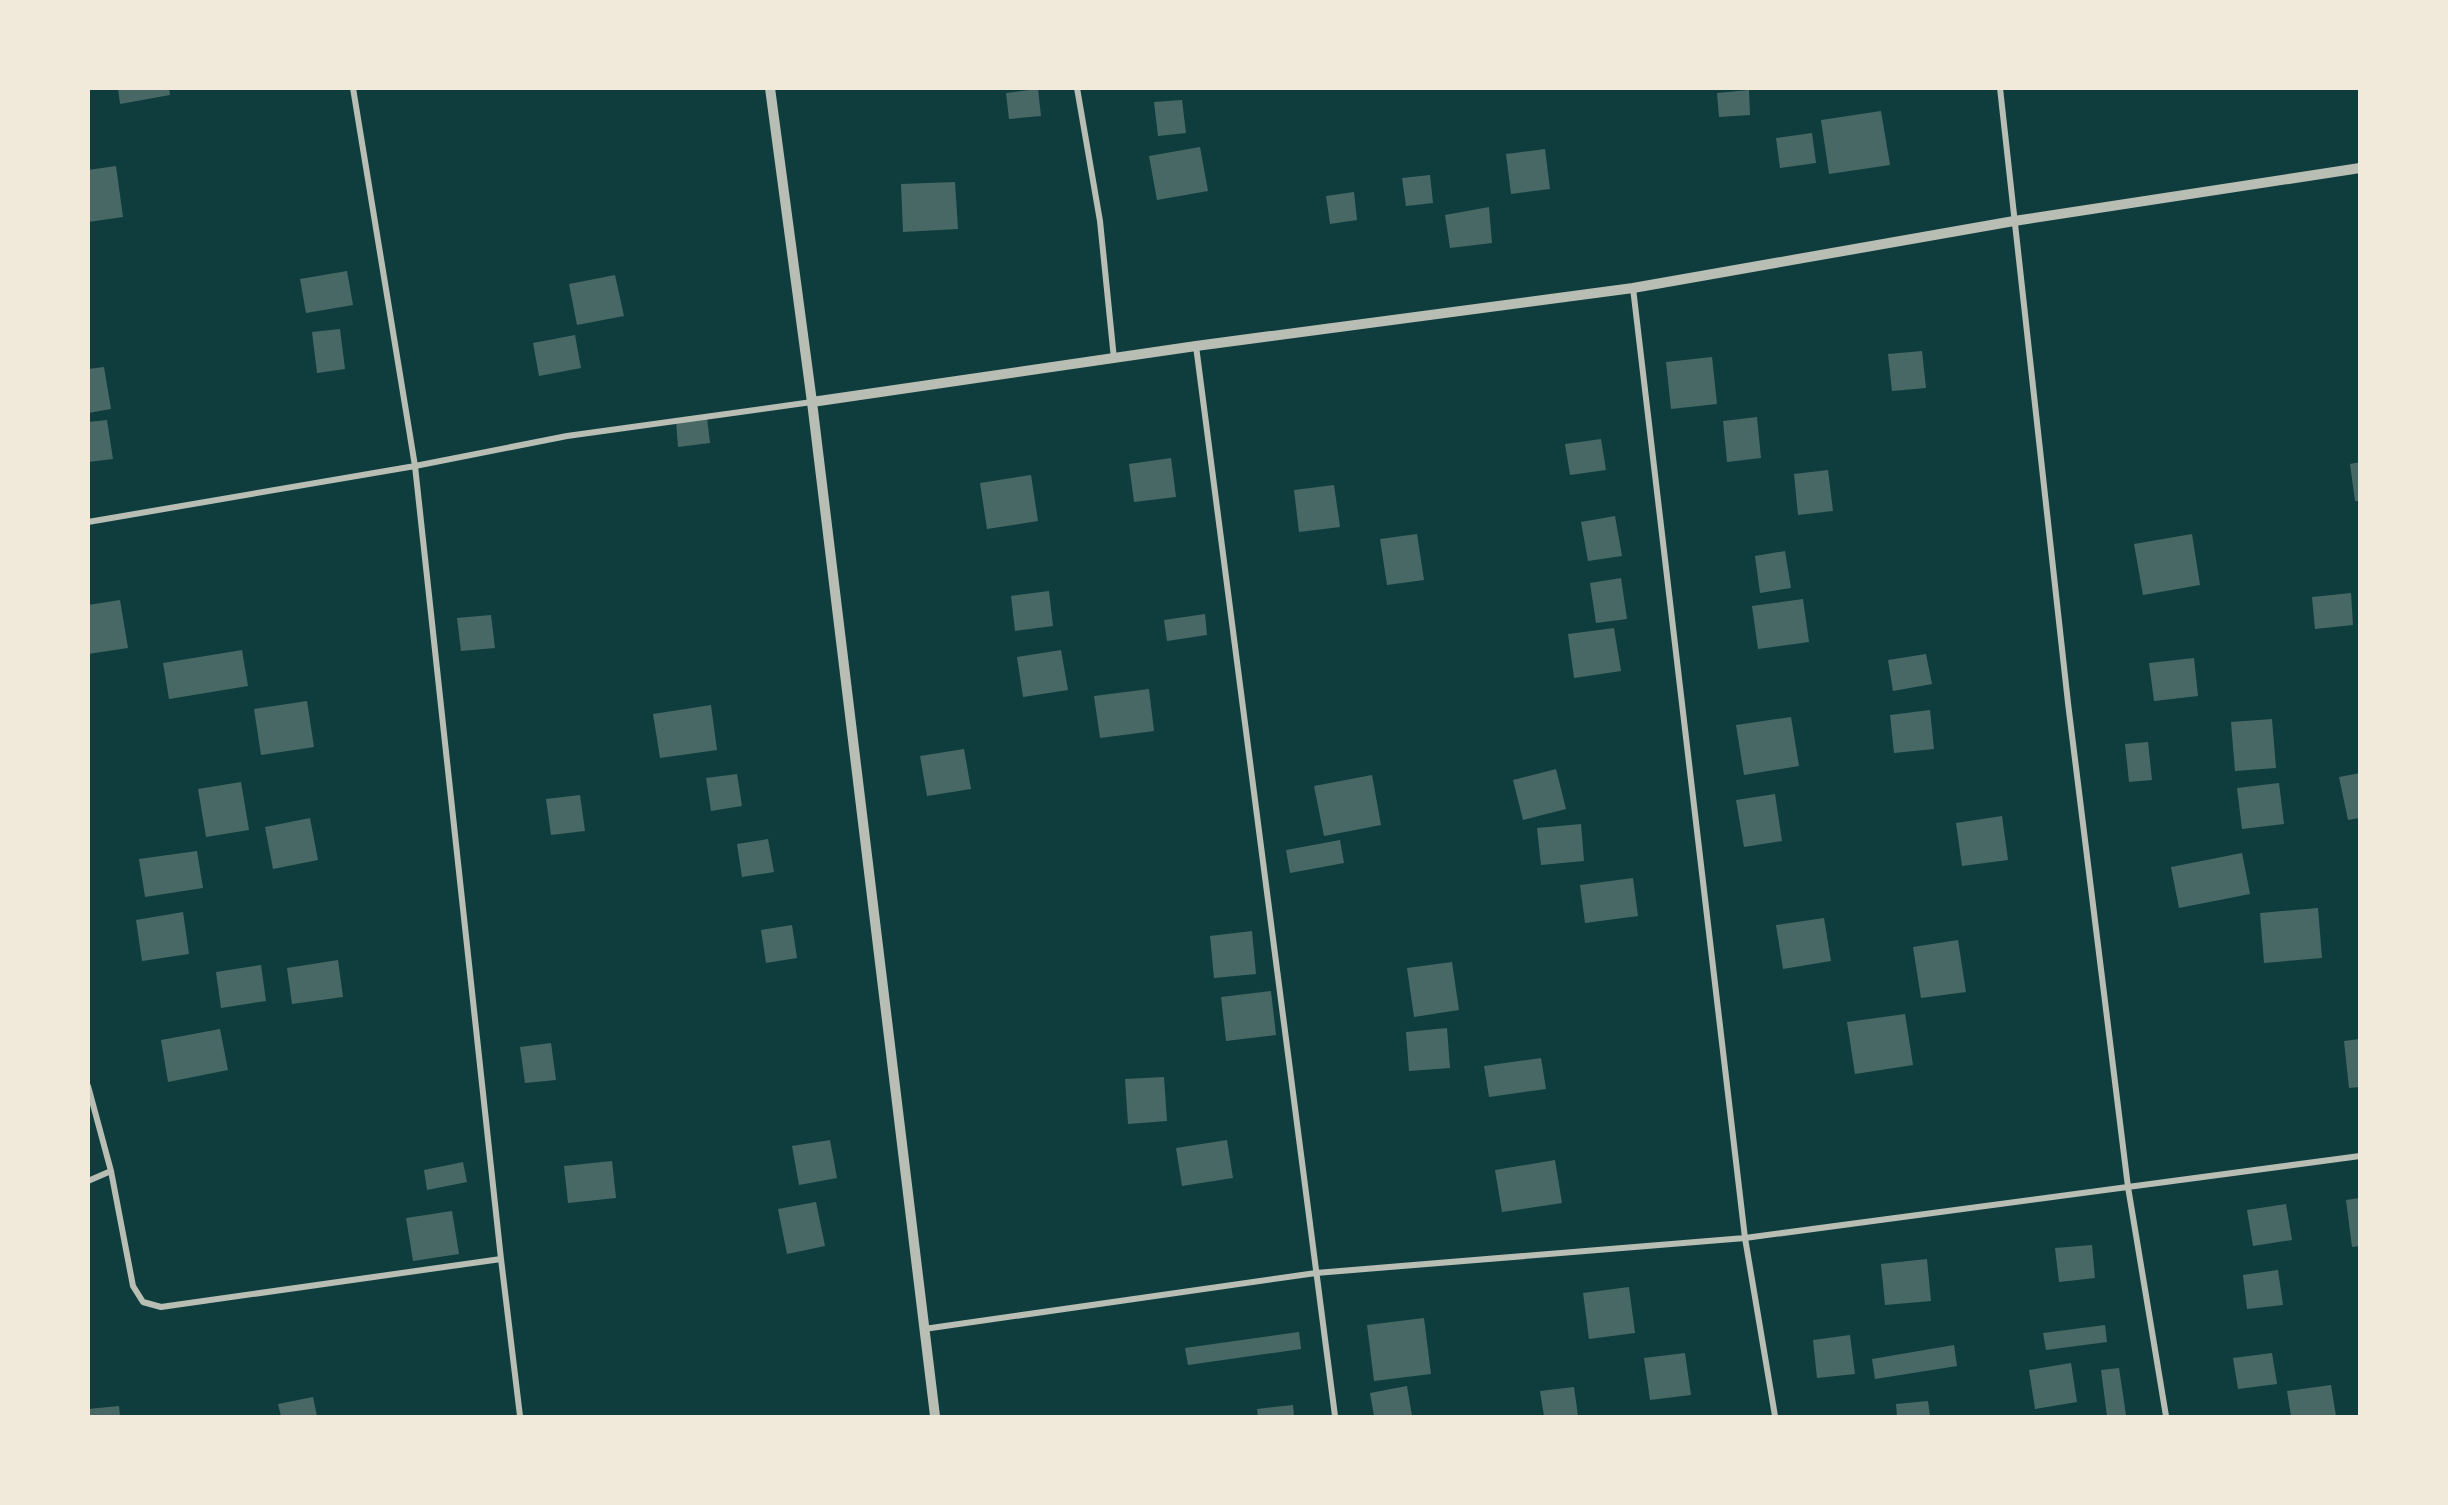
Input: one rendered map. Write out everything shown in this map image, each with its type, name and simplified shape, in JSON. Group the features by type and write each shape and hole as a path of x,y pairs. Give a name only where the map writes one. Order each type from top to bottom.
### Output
{"street":[{"path":"353,88 415,466 520,1416"},
{"path":"770,88 812,402 935,1416"},
{"path":"1077,88 1100,221 1114,359"},
{"path":"2000,88 2068,703 2128,1186 2166,1416"},
{"path":"88,522 415,466 567,436 1196,346 1633,288 2014,221 2360,168"},
{"path":"1633,288 1745,1238 1775,1416"},
{"path":"1196,346 1335,1416"},
{"path":"88,1086 111,1171 133,1286 143,1302 161,1307 501,1259"},
{"path":"923,1329 1316,1273 1745,1238 2360,1156"},
{"path":"88,1181 111,1171"}],"building":[{"path":"118,88 169,88 170,95 120,104"},
{"path":"1038,89 1041,116 1009,119 1006,93"},
{"path":"1749,90 1750,115 1719,117 1717,93"},
{"path":"1182,100 1186,133 1158,136 1154,102"},
{"path":"1881,111 1890,165 1829,174 1821,120"},
{"path":"1812,133 1816,163 1780,168 1776,138"},
{"path":"1200,147 1208,191 1157,200 1149,156"},
{"path":"1545,149 1550,189 1511,194 1506,154"},
{"path":"116,166 123,217 88,222 88,170"},
{"path":"1430,175 1433,203 1406,206 1402,178"},
{"path":"955,182 958,229 903,232 901,184"},
{"path":"1354,192 1357,220 1330,224 1326,196"},
{"path":"1489,207 1492,243 1450,248 1445,215"},
{"path":"347,271 353,305 306,313 300,279"},
{"path":"615,275 624,316 577,325 569,284"},
{"path":"340,329 345,369 317,373 312,332"},
{"path":"575,335 581,368 539,376 533,343"},
{"path":"1922,351 1926,388 1892,391 1888,354"},
{"path":"1712,357 1717,404 1671,409 1666,362"},
{"path":"104,367 111,409 88,413 88,369"},
{"path":"1757,417 1761,458 1727,462 1723,421"},
{"path":"707,418 710,443 678,447 676,421"},
{"path":"107,420 113,459 88,462 88,422"},
{"path":"1601,439 1606,470 1570,475 1565,444"},
{"path":"1171,458 1176,497 1134,502 1129,464"},
{"path":"2360,462 2360,501 2355,501 2350,464"},
{"path":"1828,470 1833,511 1798,515 1794,474"},
{"path":"1031,475 1038,521 987,529 980,483"},
{"path":"1334,485 1340,527 1299,532 1294,490"},
{"path":"1615,516 1622,556 1588,561 1581,522"},
{"path":"1417,534 1424,580 1387,585 1380,539"},
{"path":"2192,534 2200,585 2143,595 2134,544"},
{"path":"1785,551 1791,588 1760,593 1755,556"},
{"path":"1621,578 1627,619 1596,623 1590,583"},
{"path":"1049,591 1053,626 1015,631 1011,596"},
{"path":"2351,593 2353,625 2315,629 2312,597"},
{"path":"1803,599 1809,642 1758,649 1752,606"},
{"path":"120,600 128,648 88,654 88,605"},
{"path":"1205,614 1207,635 1167,641 1164,620"},
{"path":"491,615 495,648 461,651 457,618"},
{"path":"1614,628 1621,671 1574,678 1568,634"},
{"path":"242,650 248,686 169,699 163,663"},
{"path":"1061,650 1068,690 1023,697 1017,657"},
{"path":"1926,654 1932,684 1893,691 1888,660"},
{"path":"2194,658 2198,696 2154,701 2149,663"},
{"path":"1149,689 1154,731 1100,738 1094,696"},
{"path":"307,701 314,747 261,755 254,709"},
{"path":"711,705 717,750 660,758 653,714"},
{"path":"1930,710 1934,749 1894,753 1890,715"},
{"path":"1791,717 1799,766 1744,775 1736,725"},
{"path":"2272,719 2276,768 2235,771 2231,722"},
{"path":"2148,742 2152,780 2129,782 2125,744"},
{"path":"964,749 971,789 927,796 920,756"},
{"path":"1556,769 1566,809 1523,820 1513,780"},
{"path":"2360,773 2360,818 2348,820 2339,777"},
{"path":"737,774 742,806 711,811 706,778"},
{"path":"1372,775 1381,825 1324,836 1314,786"},
{"path":"241,782 249,830 206,837 198,789"},
{"path":"2279,783 2284,824 2242,829 2237,788"},
{"path":"1775,794 1782,841 1744,847 1736,800"},
{"path":"580,795 585,831 551,835 546,799"},
{"path":"2002,816 2008,860 1962,866 1956,823"},
{"path":"310,818 318,860 273,869 265,827"},
{"path":"1581,824 1584,861 1541,865 1537,828"},
{"path":"768,839 774,872 742,877 737,844"},
{"path":"1340,840 1344,863 1290,873 1286,850"},
{"path":"197,851 203,888 145,897 139,859"},
{"path":"2242,853 2250,894 2179,908 2171,867"},
{"path":"1633,878 1638,916 1585,923 1580,885"},
{"path":"2318,908 2322,958 2264,963 2260,913"},
{"path":"183,912 189,954 142,961 136,920"},
{"path":"1824,918 1831,961 1783,969 1776,925"},
{"path":"792,925 797,958 766,963 761,930"},
{"path":"1252,931 1256,974 1214,978 1210,936"},
{"path":"1958,940 1966,992 1921,998 1913,947"},
{"path":"338,960 343,997 292,1004 287,968"},
{"path":"1452,962 1459,1010 1414,1017 1407,968"},
{"path":"261,965 266,1001 221,1008 216,972"},
{"path":"1271,991 1276,1035 1226,1041 1221,997"},
{"path":"1905,1014 1913,1065 1855,1074 1847,1022"},
{"path":"1447,1028 1450,1068 1409,1071 1406,1032"},
{"path":"220,1029 228,1070 168,1082 161,1040"},
{"path":"2360,1039 2360,1087 2349,1088 2344,1041"},
{"path":"551,1043 556,1080 525,1083 520,1047"},
{"path":"1541,1058 1546,1089 1489,1097 1484,1066"},
{"path":"1164,1077 1167,1121 1128,1124 1125,1079"},
{"path":"830,1140 837,1178 799,1185 792,1146"},
{"path":"1227,1140 1233,1178 1182,1186 1176,1148"},
{"path":"1555,1160 1562,1203 1502,1212 1495,1170"},
{"path":"612,1161 616,1198 568,1203 564,1166"},
{"path":"463,1162 467,1182 427,1190 424,1170"},
{"path":"2360,1198 2360,1246 2352,1247 2346,1200"},
{"path":"816,1202 825,1246 787,1254 778,1209"},
{"path":"2286,1204 2292,1240 2253,1246 2247,1210"},
{"path":"452,1211 459,1254 413,1261 406,1218"},
{"path":"2092,1245 2095,1278 2059,1282 2055,1248"},
{"path":"1927,1259 1931,1301 1885,1305 1881,1264"},
{"path":"2278,1270 2283,1305 2247,1309 2243,1275"},
{"path":"1629,1287 1635,1333 1589,1339 1583,1293"},
{"path":"1424,1318 1431,1374 1374,1381 1367,1325"},
{"path":"2105,1325 2107,1342 2046,1350 2043,1333"},
{"path":"1299,1332 1301,1349 1188,1365 1185,1348"},
{"path":"1850,1335 1855,1374 1817,1378 1813,1340"},
{"path":"1954,1345 1957,1366 1875,1379 1872,1359"},
{"path":"1685,1353 1691,1395 1650,1400 1644,1358"},
{"path":"2272,1353 2277,1384 2238,1389 2233,1358"},
{"path":"2071,1363 2077,1402 2035,1409 2029,1370"},
{"path":"2119,1368 2126,1415 2107,1416 2101,1370"},
{"path":"2331,1385 2336,1416 2291,1416 2287,1391"},
{"path":"1407,1386 1412,1416 1374,1416 1370,1393"},
{"path":"1574,1387 1578,1416 1544,1416 1540,1391"},
{"path":"313,1397 317,1416 281,1416 278,1404"},
{"path":"1928,1401 1930,1416 1897,1416 1896,1404"},
{"path":"1293,1405 1294,1416 1258,1416 1257,1409"},
{"path":"119,1406 120,1416 88,1416 88,1409"}]}
